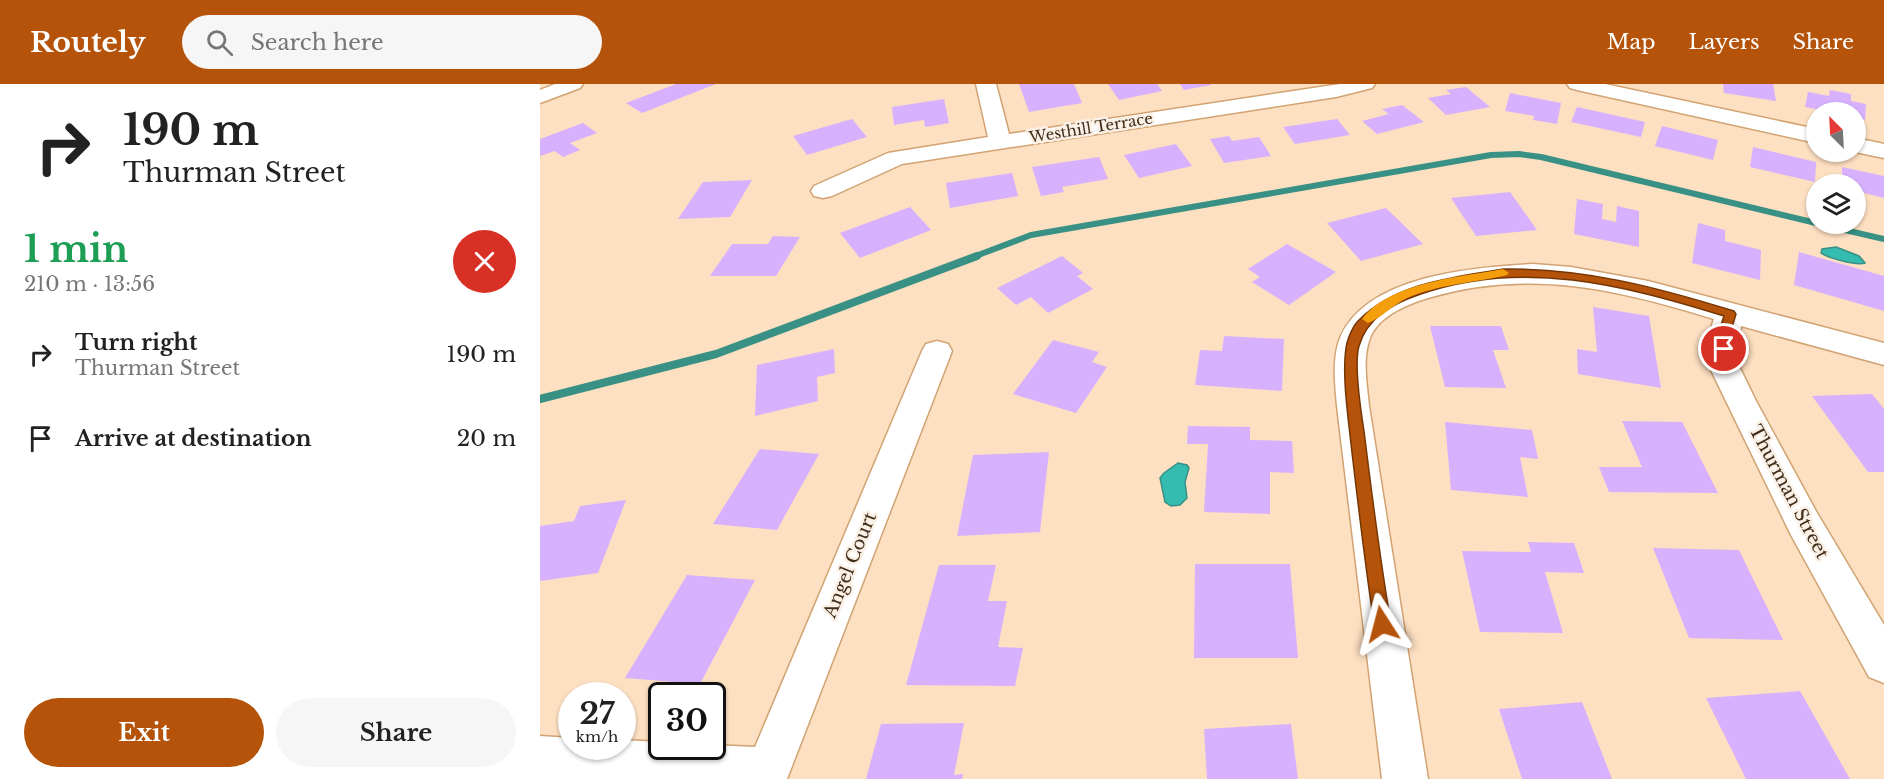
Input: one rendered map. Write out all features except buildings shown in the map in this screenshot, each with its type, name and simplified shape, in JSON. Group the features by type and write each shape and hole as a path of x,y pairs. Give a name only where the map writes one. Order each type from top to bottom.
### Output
{"street":[{"path":"540,97 573,84"},
{"path":"986,84 1000,142"},
{"name":"Westhill Terrace","path":"823,191 896,158 1336,91 1365,84"},
{"path":"1577,84 1806,134"},
{"path":"1866,147 1884,151"},
{"path":"1405,779 1369,538 1353,401 1352,348 1362,324 1382,307 1403,296 1429,287 1503,273 1541,272 1611,281 1652,290 1730,314 1884,354"},
{"name":"Thurman Street","path":"1730,314 1724,334 1724,364 1740,401 1804,524 1884,663"},
{"name":"Angel Court","path":"765,775 937,351"},
{"path":"540,759 765,775"}],"water":[{"path":"1836,247 1859,256 1865,263 1843,261 1821,253 1822,249"},
{"path":"1178,463 1187,465 1189,468 1185,482 1187,498 1180,505 1171,506 1165,502 1160,478"}],"waterway":[{"path":"973,257 1031,235 1491,155 1519,154 1541,157 1806,221"},
{"path":"1862,234 1884,239"},
{"path":"540,399 716,354 977,256"}],"slow traffic":[{"path":"1368,319 1382,307 1403,296 1429,287 1503,273"}],"route":[{"path":"1382,624 1369,538 1352,390 1352,348 1362,324 1382,307 1403,296 1429,287 1468,278 1503,273 1541,272 1580,276 1652,290 1730,314 1724,334 1724,349"}]}
